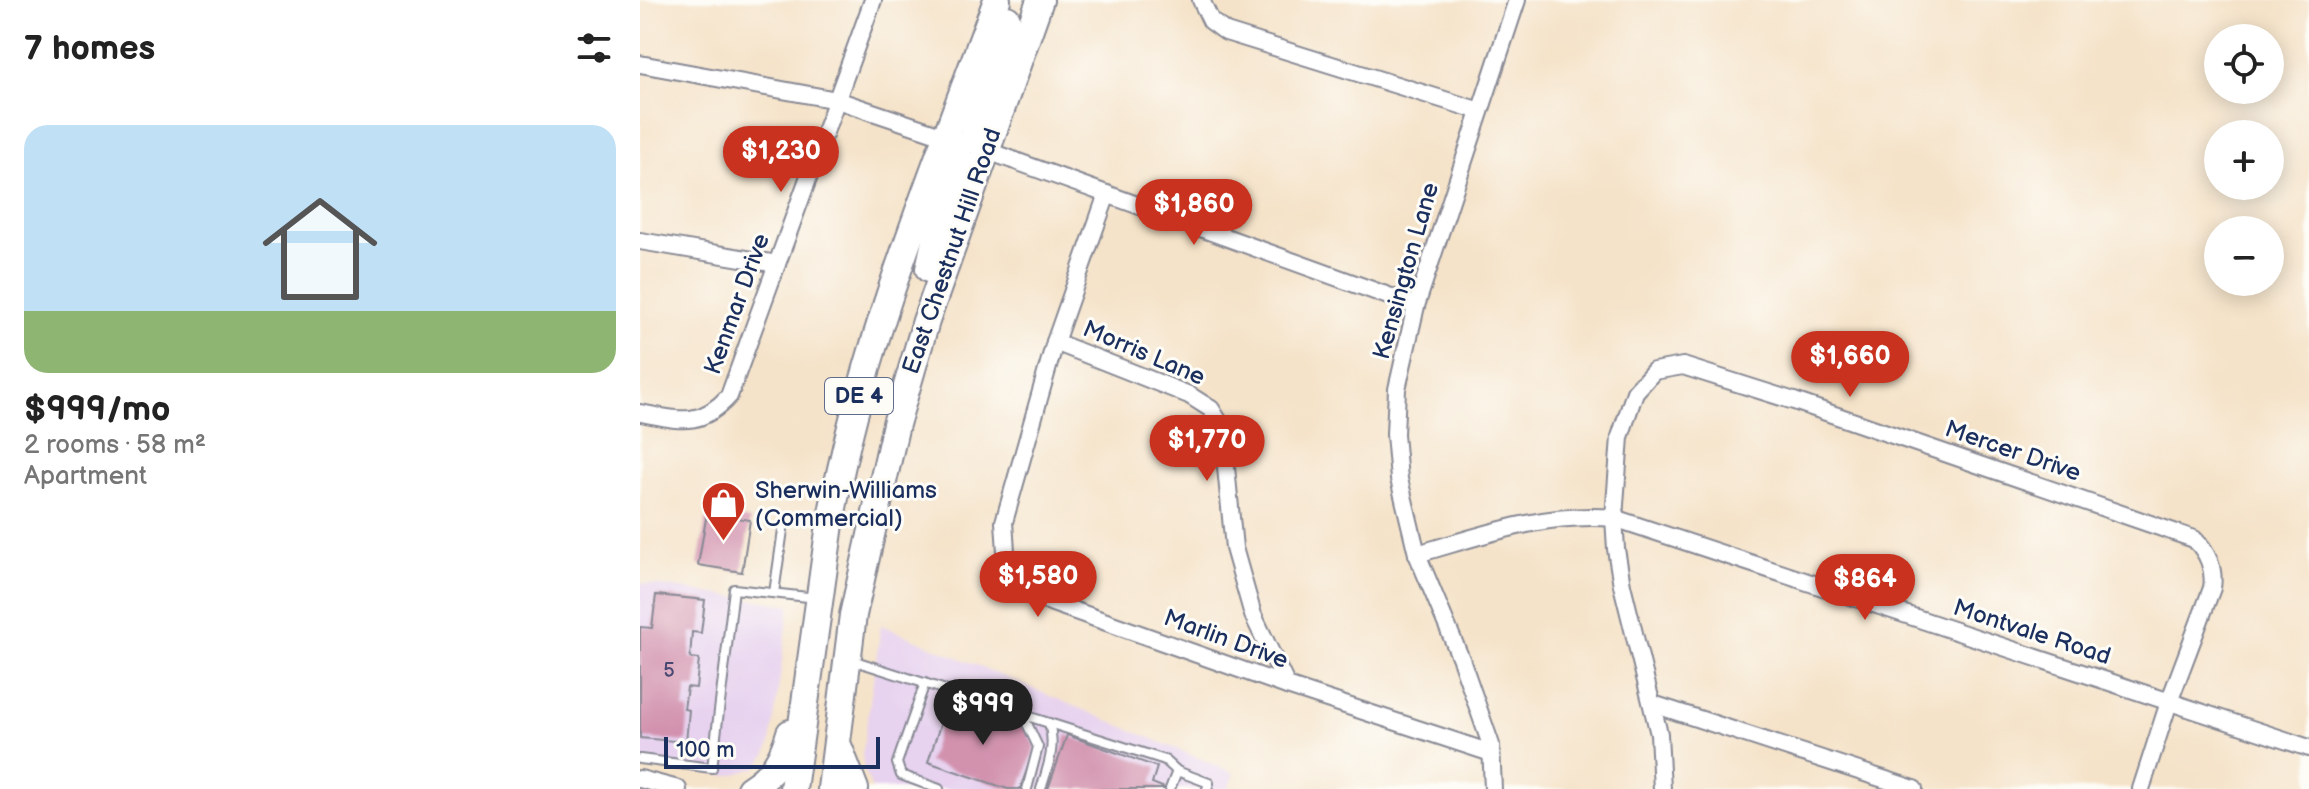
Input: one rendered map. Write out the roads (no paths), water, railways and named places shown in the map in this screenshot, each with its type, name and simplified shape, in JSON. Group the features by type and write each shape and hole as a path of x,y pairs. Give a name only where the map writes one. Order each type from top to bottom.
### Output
{"main road":[{"name":"East Chestnut Hill Road","path":"793,789 817,598 837,483 872,345 997,0"},
{"path":"985,150 974,124 1012,0"},
{"name":"East Chestnut Hill Road","path":"831,789 853,615 896,424 926,321 1040,0"},
{"path":"926,321 927,277 937,232 960,159 956,144 947,137"},
{"path":"750,789 772,772 781,759 807,680"},
{"path":"837,742 855,789"}],"street":[{"name":"Kenmar Drive","path":"640,413 693,420 707,416 729,396 873,0"},
{"path":"1201,0 1211,21 1226,32 1480,111"},
{"name":"Kensington Lane","path":"1493,789 1491,745 1461,659 1417,554 1399,479 1395,434 1397,389 1416,306 1517,0"},
{"path":"640,64 837,100 947,137"},
{"path":"985,150 1416,306"},
{"name":"Marlin Drive","path":"1107,194 1055,342 1004,522 1007,566 1015,584 1030,595 1287,686 1491,753"},
{"path":"640,241 777,264"},
{"name":"Morris Lane","path":"1055,342 1189,395 1211,409 1221,425 1223,437 1234,548 1253,615 1287,686"},
{"name":"Mercer Drive","path":"1662,789 1659,734 1622,585 1614,518 1620,437 1635,392 1654,371 1683,366 1794,401 2194,539 2203,547 2213,577 2212,588 2169,702 2141,789"},
{"name":"Montvale Road","path":"1417,554 1535,521 1580,515 1614,518 2309,748"},
{"path":"1653,704 1914,789"},
{"path":"640,779 678,789"}],"lane":[{"path":"774,593 784,523"},
{"path":"640,759 712,768 734,589 817,598"},
{"path":"847,659 1165,760 1177,771 1218,789"},
{"path":"925,683 897,763 901,775 939,789"},
{"path":"1023,715 1038,747 1027,789"},
{"path":"1041,789 1051,755 1053,736 1049,723"},
{"path":"1170,789 1177,771"}],"place":[{"name":"Sherwin-Williams (Commercial)","path":"724,543"}]}
